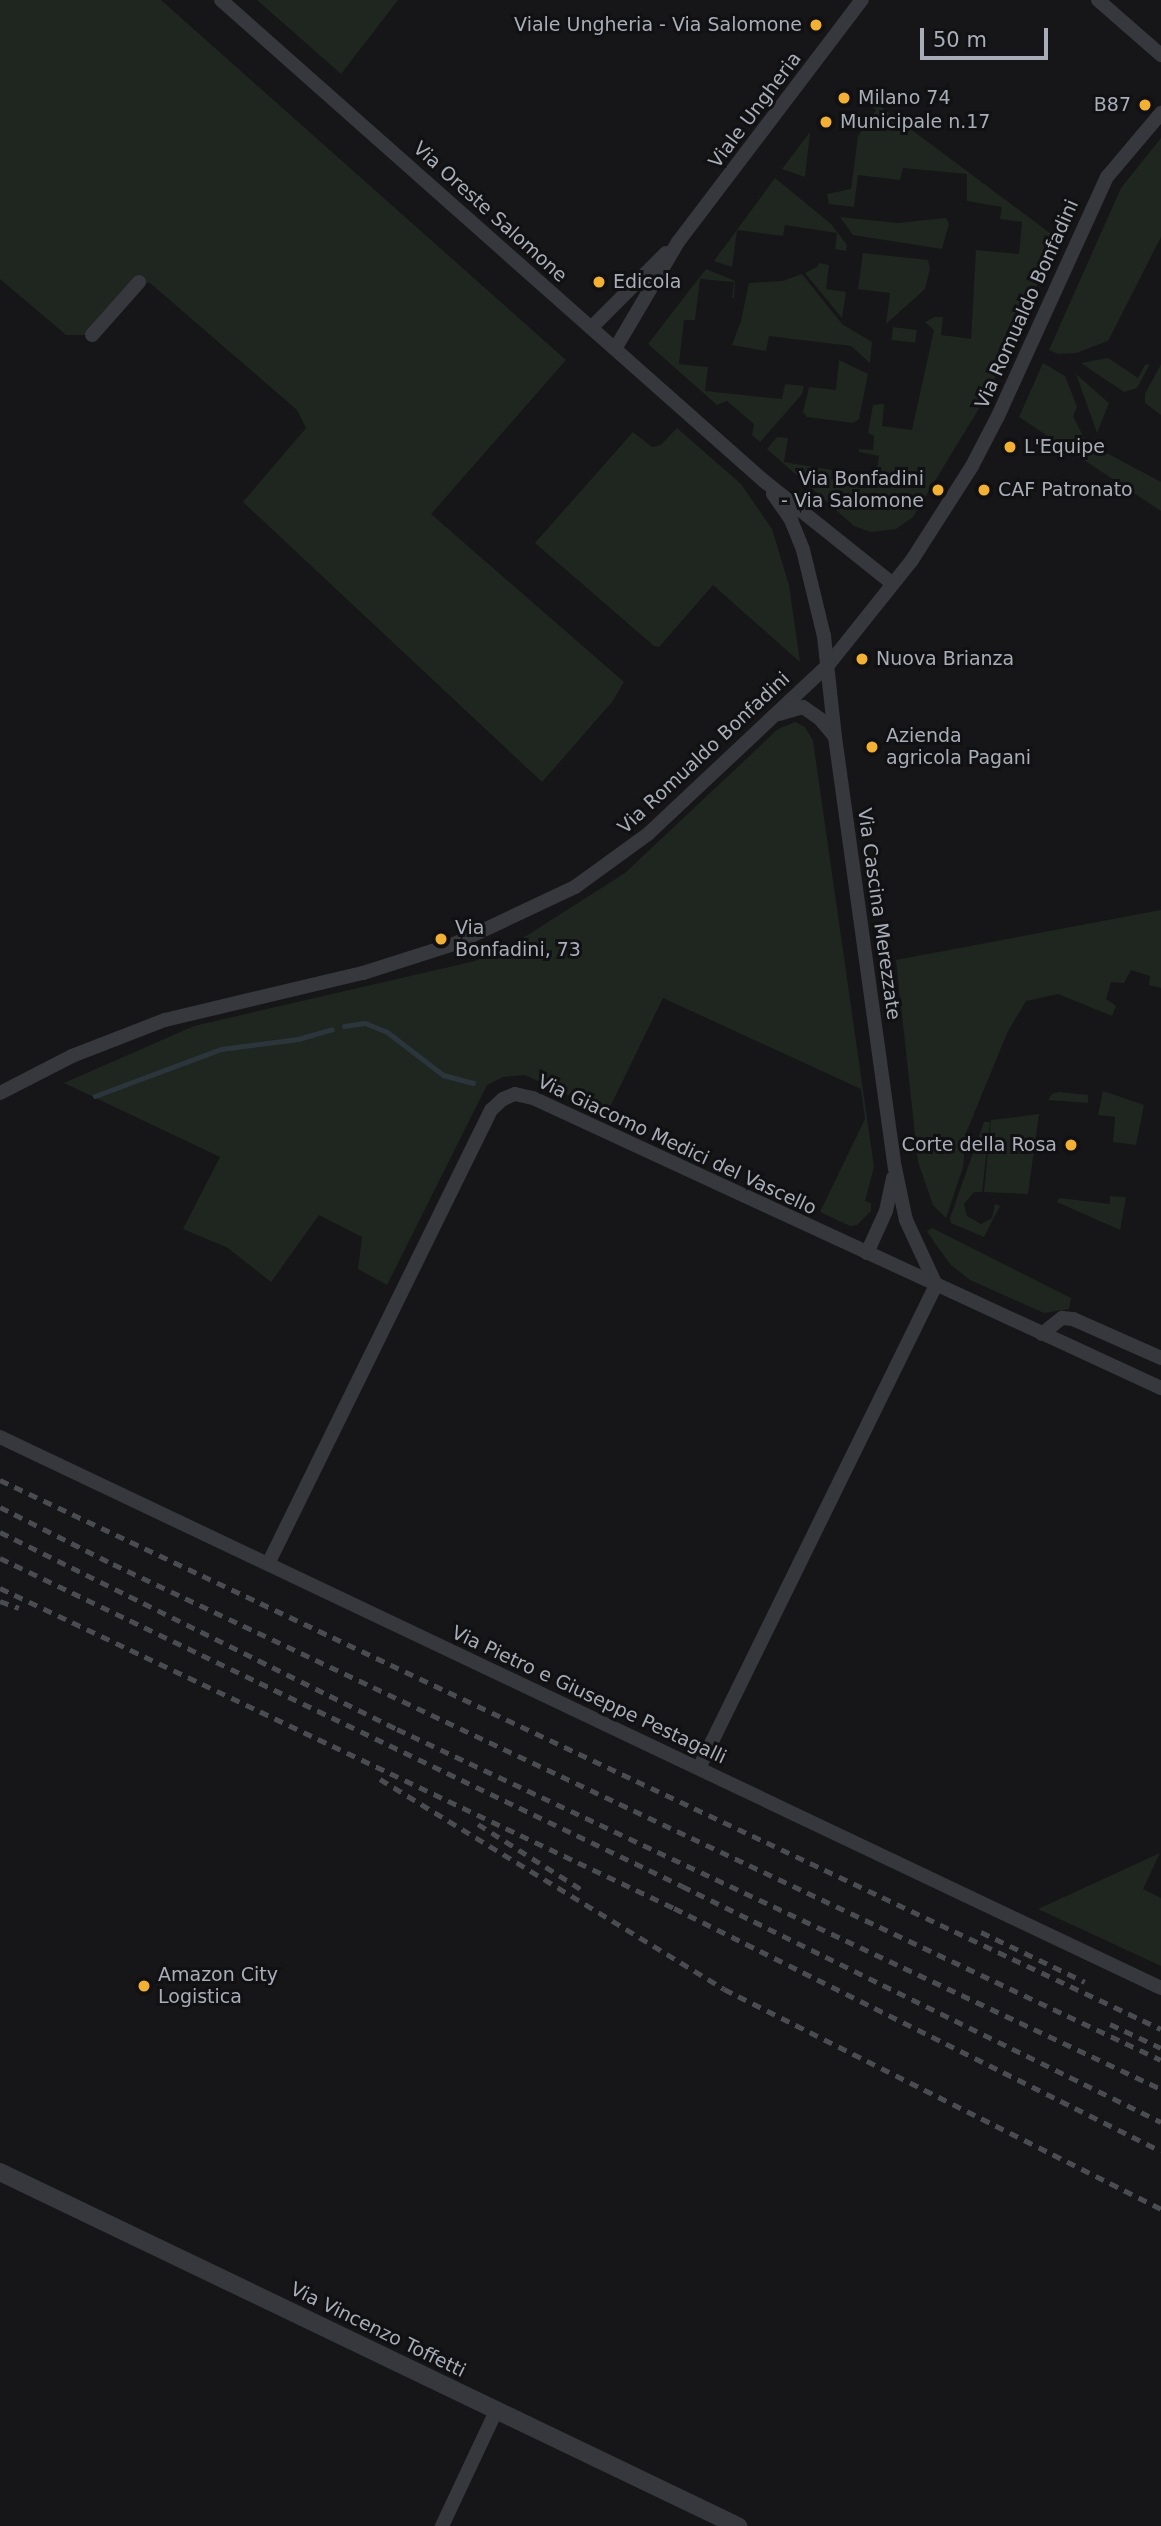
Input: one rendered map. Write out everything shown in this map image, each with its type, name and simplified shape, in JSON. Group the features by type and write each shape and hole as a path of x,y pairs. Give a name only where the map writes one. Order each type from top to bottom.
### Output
{"street":[{"name":"Via Oreste Salomone","path":"221,0 764,481"},
{"name":"Viale Ungheria","path":"615,349 678,242 862,0"},
{"path":"1098,0 1161,55"},
{"name":"Via Romualdo Bonfadini","path":"0,1093 72,1056 165,1020 407,961 524,913 575,887 648,834 829,664 894,584 929,534 998,416 1107,177 1161,113"},
{"name":"Viale Ungheria","path":"591,328 678,242"},
{"path":"92,335 139,282"},
{"path":"764,481 894,584"},
{"name":"Via Cascina Merezzate","path":"764,481 791,520 803,550 829,664 835,737 895,1168 906,1220 936,1285"},
{"path":"774,715 803,707 820,719 835,737"},
{"name":"Via Giacomo Medici del Vascello","path":"268,1564 491,1110 508,1096 533,1098 1161,1388"},
{"path":"867,1253 886,1211 895,1168"},
{"path":"699,1768 936,1285"},
{"path":"1042,1334 1062,1318 1073,1320 1161,1358"},
{"name":"Via Pietro e Giuseppe Pestagalli","path":"0,1437 1161,1988"},
{"name":"Via Vincenzo Toffetti","path":"0,2172 738,2526"},
{"path":"442,2526 496,2411"}],"shaded area":[{"path":"0,0 161,0 566,360 431,514 624,682 612,702 542,782 243,502 306,428 297,410 150,283 138,282 92,335 66,335 0,279"},
{"path":"257,0 398,0 341,74"},
{"path":"873,101 1058,239 986,397 913,517 896,529 871,532 854,526 767,449 777,437 788,438 784,462 832,470 831,479 874,486 879,456 859,452 859,449 873,450 874,436 868,433 873,405 884,404 882,426 912,430 934,330 925,322 935,317 943,317 941,335 971,339 976,250 1019,254 1022,222 1000,219 1002,207 967,201 967,174 903,168 900,180 858,175 854,207 829,204 827,194 851,189 858,136 876,110 871,105"},
{"path":"810,132 805,177 782,169"},
{"path":"1161,138 1161,237 1108,341 1076,353 1058,354 1049,350 1121,188"},
{"path":"775,178 831,224 847,245 846,251 835,249 837,233 785,225 783,236 737,230 732,267 714,261"},
{"path":"840,217 897,223 946,218 949,224 942,249 853,235"},
{"path":"863,253 928,260 930,269 925,289 886,324 890,293 858,289"},
{"path":"819,263 829,265 826,289 846,292 842,318 805,273"},
{"path":"706,269 735,281 734,297 732,299 734,282 700,279 695,320 684,320 679,364 708,367 705,391 782,399 785,384 804,386 802,394 760,442 752,435 754,424 727,401 717,405 648,344"},
{"path":"802,274 842,324 872,342 870,363 851,346 769,336 766,351 732,345 741,321 749,283 783,281"},
{"path":"893,327 917,330 915,343 891,340"},
{"path":"1108,358 1138,378 1145,365 1150,364 1137,388 1124,392 1081,363"},
{"path":"839,360 868,374 859,419 853,423 807,417 803,412 809,387 836,390"},
{"path":"1043,363 1065,376 1077,407 1073,416 1086,442 1161,482 1161,511 1019,417"},
{"path":"1161,364 1161,415 1145,403 1145,394"},
{"path":"1076,374 1109,403 1097,433"},
{"path":"677,428 741,484 772,529 789,585 800,662 713,585 659,647 654,646 535,543 633,432 652,447 661,445"},
{"path":"795,722 805,727 813,741 874,1167 865,1201 871,1203 871,1211 857,1225 850,1226 820,1212 865,1119 861,1089 663,998 607,1113 525,1075 503,1077 487,1085 387,1285 358,1269 362,1237 319,1215 271,1282 228,1248 183,1229 220,1157 64,1083 194,1026 475,961 523,938 625,873 778,729"},
{"path":"1161,910 1161,988 1149,985 1150,976 1131,970 1124,983 1111,982 1106,999 1116,1006 1112,1016 1058,994 1026,1001 1008,1031 966,1133 963,1167 946,1218 933,1205 918,1162 896,960"},
{"path":"1103,1091 1144,1105 1136,1145 1113,1142 1115,1117 1098,1115"},
{"path":"1059,1092 1088,1095 1088,1103 1048,1100 1052,1094"},
{"path":"1039,1114 1028,1194 984,1192 991,1120"},
{"path":"984,1122 990,1122 982,1192 974,1192 964,1204 967,1216 981,1224 992,1218 995,1204 1000,1206 984,1237 951,1223 950,1218"},
{"path":"1110,1196 1126,1197 1120,1230 1057,1202 1059,1198 1110,1204"},
{"path":"932,1228 1071,1298 1069,1309 1044,1313 970,1280 951,1265 934,1242 927,1231"},
{"path":"1160,1853 1143,1889 1161,1898 1161,1966 1038,1909"}],"waterway":[{"path":"344,1026 365,1023 387,1032 443,1075 473,1083"},
{"path":"95,1096 221,1049 298,1039 332,1029"}],"railway":[{"path":"0,1480 1161,2029"},
{"path":"0,1507 113,1564 1161,2060"},
{"path":"0,1532 397,1729 1161,2089"},
{"path":"0,1558 682,1886 1161,2122"},
{"path":"0,1588 674,1908 1161,2151"},
{"path":"0,1601 19,1608"},
{"path":"380,1779 724,1989 1161,2209"},
{"path":"478,1824 584,1891"},
{"path":"981,1932 1085,1982"},
{"path":"1110,2024 1161,2048"}],"place":[{"name":"Viale Ungheria - Via Salomone","path":"816,25"},
{"name":"Milano 74","path":"844,98"},
{"name":"B87","path":"1145,105"},
{"name":"Municipale n.17","path":"826,122"},
{"name":"Edicola","path":"599,282"},
{"name":"L'Equipe","path":"1010,447"},
{"name":"Via Bonfadini - Via Salomone","path":"938,490"},
{"name":"CAF Patronato","path":"984,490"},
{"name":"Nuova Brianza","path":"862,659"},
{"name":"Azienda agricola Pagani","path":"872,747"},
{"name":"Via Bonfadini, 73","path":"441,939"},
{"name":"Corte della Rosa","path":"1071,1145"},
{"name":"Amazon City Logistica","path":"144,1986"}]}
